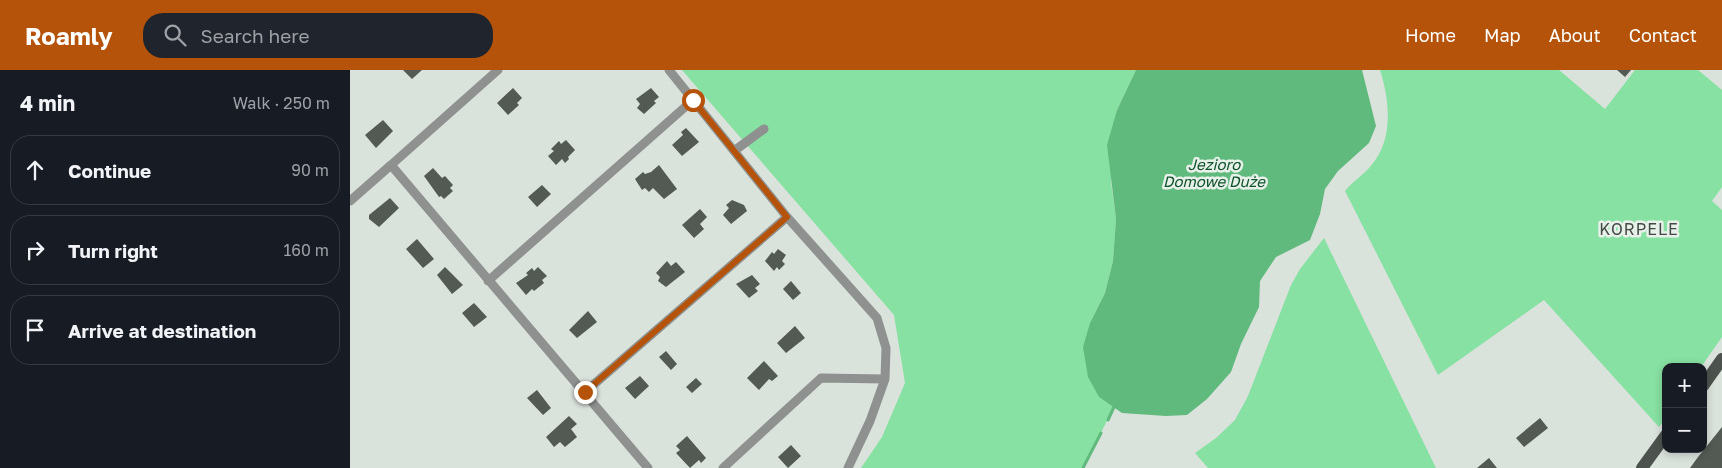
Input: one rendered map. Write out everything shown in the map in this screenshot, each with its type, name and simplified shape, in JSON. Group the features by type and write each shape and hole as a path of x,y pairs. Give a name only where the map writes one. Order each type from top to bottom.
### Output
{"main road":[{"path":"1707,380 1722,359"},
{"path":"1642,468 1662,440"},
{"path":"1653,468 1663,453"}],"street":[{"path":"350,201 498,70"},
{"path":"669,70 787,217 877,318 886,348 885,379 870,421 848,468"},
{"path":"488,282 693,100"},
{"path":"734,151 764,128"},
{"path":"391,165 488,282 585,392 648,468"},
{"path":"585,392 787,217"},
{"path":"723,468 820,378 885,379"}],"shaded area":[{"path":"682,70 1136,70 1117,110 1111,182 1116,219 1113,261 1105,293 1090,323 1099,397 1114,407 1083,468 861,468 882,437 905,383 894,315"},
{"path":"1380,70 1559,70 1605,109 1635,70 1698,70 1722,90 1722,187 1712,201 1722,210 1722,337 1704,363 1662,363 1662,423 1659,427 1544,300 1438,375 1345,191 1370,167 1383,145 1388,120 1388,108"},
{"path":"1324,238 1436,468 1208,468 1195,453 1216,438 1235,420 1248,396 1291,285 1300,269"}],"water":[{"name":"Jezioro Domowe Duże","path":"1136,70 1362,70 1376,126 1369,143 1338,171 1325,189 1320,214 1310,240 1276,257 1260,281 1259,307 1241,344 1231,372 1207,399 1187,415 1166,416 1122,413 1099,397 1088,377 1083,347 1090,323 1105,293 1113,261 1116,219 1107,145 1117,110"}],"building":[{"path":"403,70 422,70 412,79"},
{"path":"1617,70 1631,70 1625,77"},
{"path":"513,88 522,98 517,103 519,105 508,115 497,103"},
{"path":"651,88 659,97 654,101 656,103 644,114 637,108 640,104 636,99"},
{"path":"383,120 393,131 376,148 365,135"},
{"path":"686,128 699,142 682,156 672,145 683,135 681,132"},
{"path":"566,140 575,150 565,163 562,159 556,165 548,156 554,151 551,149 559,141 561,144"},
{"path":"659,165 677,189 664,199 653,188 649,192 645,188 642,190 635,179 643,172 645,174 651,172"},
{"path":"433,168 442,178 445,176 453,185 450,188 453,191 444,199 441,196 439,197 424,176"},
{"path":"542,185 551,194 537,207 528,197"},
{"path":"390,198 399,208 379,227 369,219 369,215"},
{"path":"732,200 744,205 747,211 731,224 723,215 729,208 726,205"},
{"path":"700,209 707,217 700,224 704,229 694,238 682,225"},
{"path":"417,239 434,259 423,268 406,249"},
{"path":"778,249 786,255 782,261 785,264 779,270 777,267 774,271 765,261 772,252 774,254"},
{"path":"667,261 671,266 676,262 685,272 666,287 658,281 660,277 656,273"},
{"path":"445,267 463,285 452,294 437,275"},
{"path":"538,267 547,276 542,280 544,283 534,291 532,289 526,295 516,283 528,275 526,273 532,268 534,271"},
{"path":"752,275 760,284 755,288 758,291 749,298 736,284"},
{"path":"791,281 801,293 793,300 783,289"},
{"path":"474,303 487,317 474,327 462,313"},
{"path":"588,311 597,322 577,338 569,330"},
{"path":"795,326 805,338 786,353 777,343"},
{"path":"666,351 677,364 671,370 659,357"},
{"path":"764,361 778,376 772,381 769,379 759,390 747,378"},
{"path":"640,376 649,386 635,399 625,388"},
{"path":"696,378 702,384 692,393 686,387"},
{"path":"537,390 551,408 543,415 527,398"},
{"path":"569,416 577,424 571,429 577,437 565,447 560,442 554,447 546,437"},
{"path":"1540,418 1548,428 1524,447 1516,438"},
{"path":"1722,427 1722,468 1690,468 1701,453 1707,453 1707,446"},
{"path":"687,436 706,458 701,463 699,460 690,468 676,453 680,450 676,446"},
{"path":"791,445 801,456 788,468 778,457"},
{"path":"1489,458 1497,468 1477,468"}],"waterway":[{"path":"1108,420 1114,407"},
{"path":"1083,468 1101,433"}],"district":[{"name":"KORPELE","path":"1639,229"}],"route":[{"path":"585,392 787,217 693,100"}]}
